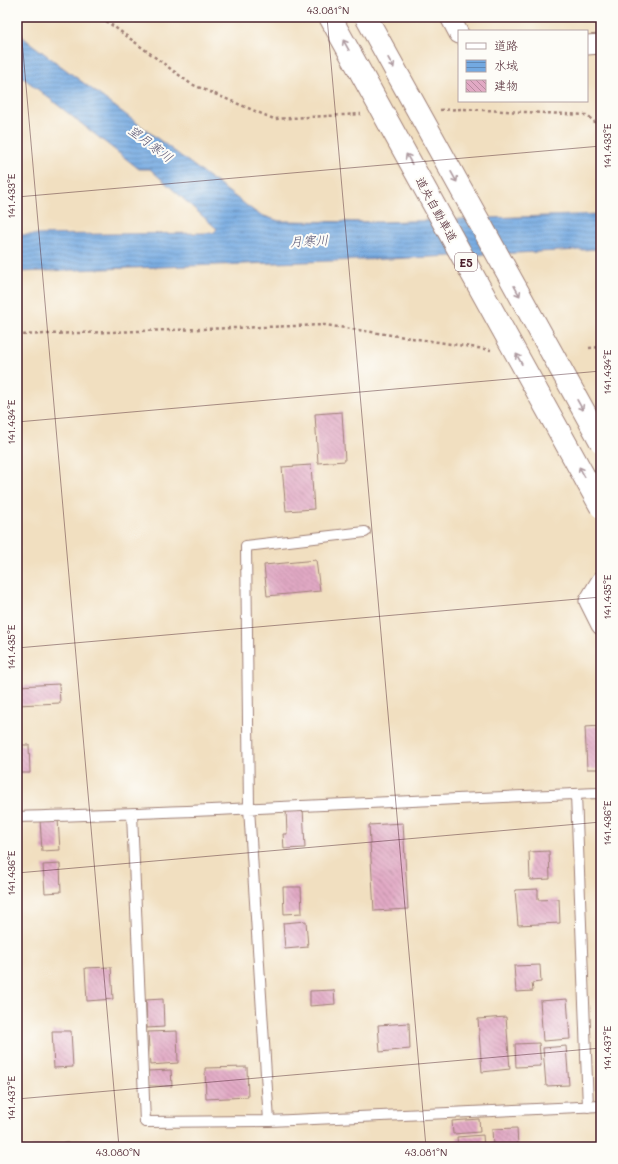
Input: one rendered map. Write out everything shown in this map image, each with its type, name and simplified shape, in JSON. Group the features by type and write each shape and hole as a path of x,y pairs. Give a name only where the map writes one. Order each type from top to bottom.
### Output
{"highway":[{"name":"道央自動車道","path":"330,17 601,507"},
{"name":"E5","path":"366,17 601,442"}],"street":[{"path":"450,17 458,32"},
{"path":"588,45 601,44"},
{"path":"601,581 589,601 601,625"}],"lane":[{"path":"269,1122 249,808 246,546 365,532"},
{"path":"17,817 132,814 601,793"},
{"path":"576,794 588,1107"},
{"path":"132,814 145,1122 269,1122 601,1106"}],"path":[{"path":"102,17 191,84 274,119 368,114"},
{"path":"439,110 463,109 586,115 601,127"},
{"path":"17,335 325,325 496,351"},
{"path":"589,348 601,346"}],"water":[{"path":"17,33 258,214 279,221 381,222 601,214 601,249 388,259 17,272 17,235 213,233 217,229 150,169 139,169 17,73"}],"building":[{"path":"342,412 345,461 318,463 315,414"},
{"path":"311,465 314,509 286,511 282,467"},
{"path":"316,560 320,591 267,596 264,565"},
{"path":"59,684 60,703 17,705 17,686"},
{"path":"601,726 601,769 587,769 585,727"},
{"path":"17,745 29,745 30,773 17,773"},
{"path":"303,808 305,848 284,849 283,834 287,834 286,809"},
{"path":"58,819 60,850 42,851 40,820"},
{"path":"403,823 408,909 374,911 369,825"},
{"path":"549,851 550,879 530,880 529,852"},
{"path":"60,864 61,892 45,893 43,865"},
{"path":"283,887 301,887 302,913 284,914"},
{"path":"538,889 538,900 559,899 560,923 518,925 515,890"},
{"path":"306,921 308,947 285,949 283,923"},
{"path":"540,965 541,982 532,983 533,991 516,992 514,966"},
{"path":"111,967 113,999 87,1001 85,968"},
{"path":"334,990 335,1004 310,1006 310,991"},
{"path":"163,999 164,1027 147,1028 146,1000"},
{"path":"567,999 570,1039 543,1041 540,1001"},
{"path":"506,1017 510,1069 482,1072 478,1019"},
{"path":"409,1023 410,1049 380,1052 378,1025"},
{"path":"52,1031 71,1031 73,1067 54,1068"},
{"path":"177,1031 178,1063 150,1065 148,1032"},
{"path":"539,1043 541,1066 516,1067 515,1044"},
{"path":"566,1046 569,1085 546,1086 543,1048"},
{"path":"247,1067 248,1097 206,1099 205,1068"},
{"path":"171,1070 172,1086 148,1086 148,1071"},
{"path":"479,1119 480,1132 453,1134 452,1121"},
{"path":"517,1128 518,1147 493,1147 492,1129"},
{"path":"483,1135 484,1147 458,1147 457,1137"},
{"path":"68,1143 68,1147 32,1147 32,1146"}],"water label":[{"name":"望月寒川","path":"151,143"},
{"name":"月寒川","path":"309,240"}]}
